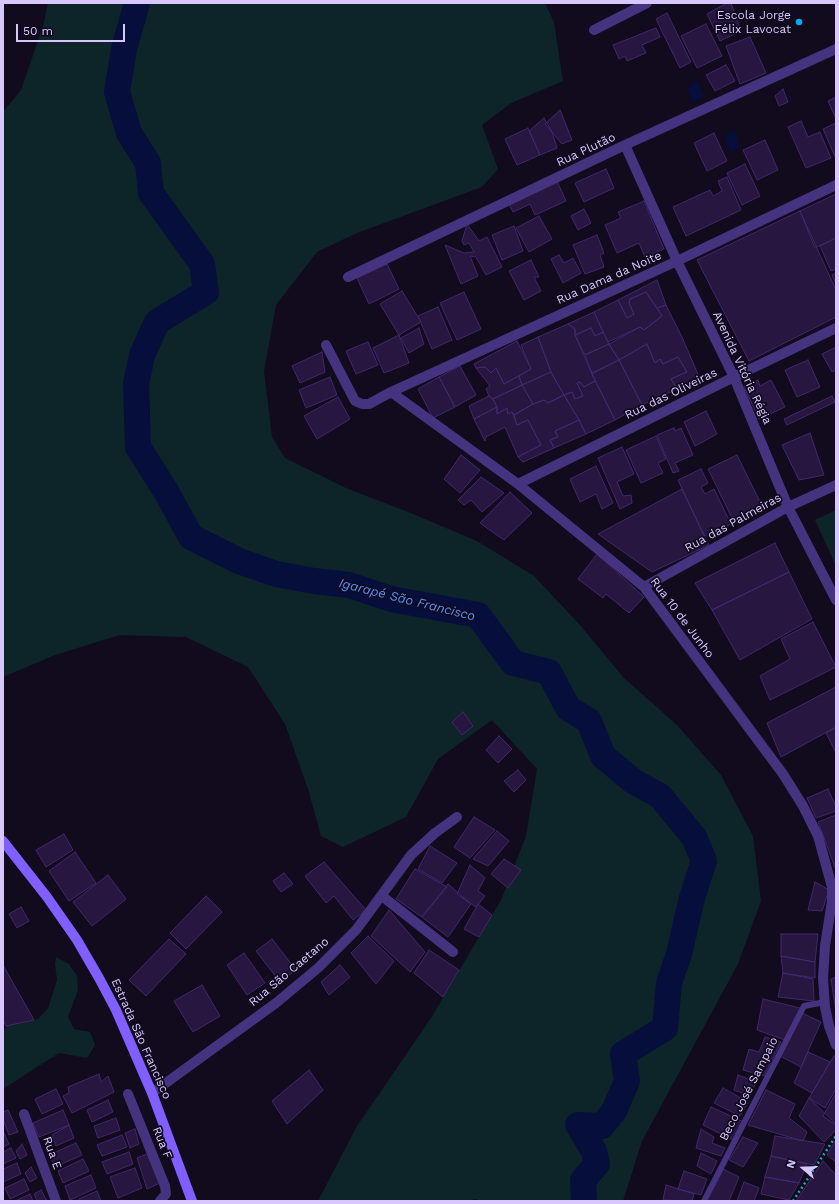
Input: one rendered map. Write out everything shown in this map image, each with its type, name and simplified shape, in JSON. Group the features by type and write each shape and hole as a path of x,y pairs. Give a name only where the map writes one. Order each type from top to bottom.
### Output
{"street":[{"path":"594,30 647,3"},
{"name":"Rua Plutão","path":"348,277 625,145 836,49"},
{"name":"Avenida Vitória Régia","path":"625,145 677,261 734,377 788,507 836,600"},
{"name":"Rua Dama da Noite","path":"390,392 677,261 836,185"},
{"name":"Rua das Oliveiras","path":"518,484 836,328"},
{"path":"326,345 355,401 362,404 369,404 390,392"},
{"name":"Rua 10 de Junho","path":"390,392 518,484 644,587 783,774 803,806 818,836 829,874 832,900 823,961 825,1002 829,1026 836,1045"},
{"name":"Rua das Palmeiras","path":"644,587 788,507 836,485"},
{"name":"Rua São Caetano","path":"152,1093 276,1003 318,968 356,930 411,855 435,833 457,817"},
{"name":"Estrada São Francisco","path":"3,840 47,897 77,940 116,1010 152,1093 192,1201"},
{"path":"382,896 453,952"},
{"name":"Rua F","path":"128,1094 165,1186 166,1194 160,1201"},
{"name":"Rua E","path":"24,1114 56,1201"}],"lane":[{"name":"Beco José Sampaio","path":"704,1201 804,1006 825,1002"}],"path":[{"path":"792,1201 836,1136"}],"green space":[{"path":"48,3 545,3 554,22 563,81 511,103 482,125 498,169 482,187 357,233 317,252 276,305 264,371 272,437 285,458 346,488 477,541 534,576 580,625 624,678 677,725 721,775 753,836 761,901 738,964 642,1141 623,1201 477,1201 477,1199 464,1201 318,1201 357,1126 431,1018 501,900 526,836 537,769 492,720 438,759 406,817 343,847 321,836 308,789 285,724 248,667 186,637 120,635 55,655 3,677 3,112 21,90 43,26"},
{"path":"836,510 836,566 815,520"},
{"path":"56,957 69,964 77,976 78,990 68,1017 74,1029 90,1032 95,1045 87,1058 59,1053 3,1089 3,1034 7,1023 38,1019 48,1008 57,980 55,964"}],"shaded area":[{"path":"697,81 704,96 693,103 687,88"},
{"path":"735,130 739,148 730,152 724,137"}],"building":[{"path":"727,3 731,3 741,31 720,41 707,14"},
{"path":"667,13 691,62 680,68 656,19"},
{"path":"706,24 722,56 697,68 681,36"},
{"path":"656,28 660,37 642,45 646,53 627,61 625,56 619,59 613,45"},
{"path":"750,37 766,73 740,84 726,46"},
{"path":"726,65 735,81 715,91 706,75"},
{"path":"783,89 788,102 779,106 775,96"},
{"path":"836,97 836,119 828,101"},
{"path":"560,110 572,140 562,144 545,124"},
{"path":"544,118 552,132 557,148 540,155 529,131"},
{"path":"801,121 808,137 820,132 831,158 806,168 788,127"},
{"path":"836,123 836,159 823,129"},
{"path":"528,128 540,155 517,165 505,139"},
{"path":"714,133 727,161 707,171 694,143"},
{"path":"765,140 778,170 757,180 743,150"},
{"path":"745,164 760,196 742,205 727,173"},
{"path":"606,169 614,188 584,202 575,183"},
{"path":"727,177 741,210 686,236 673,207 710,190 713,196 722,191 718,181"},
{"path":"557,181 566,201 535,215 530,204 513,212 509,204"},
{"path":"836,194 836,238 815,248 800,211"},
{"path":"644,201 664,249 645,257 639,243 617,253 605,225 621,218 618,212"},
{"path":"584,209 591,223 578,230 571,216"},
{"path":"800,211 836,290 836,317 749,361 697,260"},
{"path":"539,216 552,239 529,252 516,228"},
{"path":"467,224 479,241 487,237 502,267 486,275 476,257 470,256 478,276 461,284 445,245 464,253 474,252 469,243 464,245 462,241"},
{"path":"514,226 523,251 502,260 492,235"},
{"path":"597,235 604,253 600,255 604,267 585,274 573,245"},
{"path":"836,238 836,269 831,271 820,246"},
{"path":"559,255 564,263 573,258 581,273 563,283 551,259"},
{"path":"531,260 539,277 534,277 541,291 524,300 509,271"},
{"path":"387,264 399,289 369,304 357,278"},
{"path":"836,273 836,284 832,275"},
{"path":"657,280 666,305 657,308 646,292 630,299 629,303 634,314 627,318 618,300"},
{"path":"402,291 421,322 399,335 380,304"},
{"path":"464,292 481,329 457,340 440,303"},
{"path":"646,292 662,316 644,330 640,327 608,342 594,312 618,300 627,318 634,314 629,303 630,299"},
{"path":"666,305 700,379 677,389 671,379 687,372 678,357 663,364 660,359 655,363 647,344 619,360 609,344 640,327 644,330 662,316 657,308"},
{"path":"438,307 452,340 432,349 418,316"},
{"path":"594,312 603,332 595,336 591,328 575,335 575,329 568,324"},
{"path":"568,324 575,329 575,335 595,381 584,387 580,382 577,383 583,396 575,399 572,392 564,395 551,372 538,337"},
{"path":"419,328 424,344 409,353 401,338"},
{"path":"591,328 595,336 603,332 609,344 585,355 575,335"},
{"path":"399,335 409,363 384,373 373,348"},
{"path":"538,337 551,372 522,385 519,376 531,369 521,345"},
{"path":"517,341 531,369 504,384 496,368 491,373 485,367 476,368 474,364"},
{"path":"368,342 378,365 356,374 346,351"},
{"path":"609,344 619,360 592,373 585,355"},
{"path":"647,344 655,363 660,359 663,364 678,357 687,372 671,379 677,389 642,405 619,360"},
{"path":"836,347 836,370 832,372 822,354"},
{"path":"322,352 325,372 300,383 292,366"},
{"path":"619,360 642,405 615,420 592,374"},
{"path":"808,360 820,387 797,397 785,370"},
{"path":"460,366 476,395 455,407 439,377"},
{"path":"485,367 491,373 496,368 504,384 519,376 522,385 493,399 489,396 486,389 490,386 476,368"},
{"path":"551,372 564,395 548,403 544,400 533,404 522,385"},
{"path":"330,377 337,395 306,408 299,390"},
{"path":"439,377 455,407 433,418 418,389"},
{"path":"758,380 760,386 771,380 785,407 759,419 744,387"},
{"path":"595,381 615,420 586,434 564,395 572,392 575,399 583,396 577,383 580,382 584,387"},
{"path":"522,385 533,404 514,415 512,412 508,414 507,408 497,414 497,407 493,399"},
{"path":"564,395 579,420 555,431 558,437 550,440 554,448 523,462 518,457 541,445 528,420 517,425 514,415 533,404 544,400 548,403"},
{"path":"489,396 493,399 497,407 474,419 469,406"},
{"path":"832,396 835,402 787,425 784,419"},
{"path":"338,397 350,419 317,439 304,416"},
{"path":"497,407 497,414 507,408 508,414 512,412 517,425 528,420 541,445 518,457 505,427 486,437 485,441 474,419"},
{"path":"706,411 717,434 695,446 684,422"},
{"path":"579,420 586,434 554,448 550,440 558,437 555,431"},
{"path":"674,428 675,431 681,428 693,455 675,463 679,471 673,473 657,435"},
{"path":"810,433 824,475 799,480 782,445"},
{"path":"656,436 666,459 658,463 663,473 641,483 626,450"},
{"path":"622,447 634,474 617,482 623,496 631,495 632,503 620,509 598,458"},
{"path":"461,455 480,470 460,493 444,479"},
{"path":"737,455 763,508 734,522 708,469"},
{"path":"596,466 613,503 602,509 596,494 580,502 570,479"},
{"path":"701,469 708,483 701,487 705,494 714,489 731,524 704,536 678,480"},
{"path":"481,477 504,493 482,512 471,500 464,505 458,500"},
{"path":"682,489 709,545 652,572 598,534"},
{"path":"510,492 532,513 504,540 480,523"},
{"path":"775,543 789,572 712,610 695,583"},
{"path":"597,554 644,597 629,613 606,594 603,598 578,579"},
{"path":"789,572 812,619 740,660 712,610"},
{"path":"813,622 836,667 770,700 760,676 790,659 781,639"},
{"path":"836,687 836,727 781,757 767,723"},
{"path":"463,712 473,726 462,735 452,722"},
{"path":"836,728 836,753 826,733"},
{"path":"499,736 512,749 498,763 486,750"},
{"path":"518,770 526,780 514,792 504,781"},
{"path":"828,789 836,807 836,811 816,818 807,798"},
{"path":"836,815 836,870 818,822"},
{"path":"474,817 495,830 470,858 454,847"},
{"path":"497,831 509,841 488,866 473,859"},
{"path":"64,834 73,850 46,867 36,850"},
{"path":"430,846 457,863 442,883 418,869"},
{"path":"75,852 96,883 69,901 49,871"},
{"path":"504,859 521,870 508,888 491,874"},
{"path":"324,862 366,910 353,920 334,896 326,903 305,876"},
{"path":"470,865 485,878 478,891 485,896 476,907 457,894"},
{"path":"415,869 447,887 422,917 396,899"},
{"path":"284,873 293,884 281,892 273,881"},
{"path":"108,875 126,899 92,926 73,902"},
{"path":"815,882 829,890 822,911 808,910"},
{"path":"448,884 471,904 448,937 422,917"},
{"path":"206,896 222,912 186,949 170,933"},
{"path":"478,904 492,915 479,937 464,929"},
{"path":"21,907 29,921 17,928 9,914"},
{"path":"389,910 425,952 410,972 371,936"},
{"path":"781,934 818,934 815,962 781,956"},
{"path":"368,936 394,961 376,984 351,953"},
{"path":"169,939 186,954 146,996 129,980"},
{"path":"272,939 296,970 280,982 256,951"},
{"path":"429,950 459,970 443,997 414,973"},
{"path":"244,953 265,983 247,995 227,965"},
{"path":"781,956 815,962 815,978 783,973"},
{"path":"3,965 34,1020 6,1026 3,1020"},
{"path":"340,965 350,977 329,995 321,982"},
{"path":"783,973 813,979 814,1001 778,997"},
{"path":"836,977 836,1012 831,979"},
{"path":"202,985 220,1016 193,1032 174,1001"},
{"path":"763,999 800,1008 785,1040 757,1030"},
{"path":"802,1013 821,1022 801,1067 780,1056"},
{"path":"765,1037 781,1042 764,1076 743,1070 749,1049 759,1052"},
{"path":"808,1052 830,1062 812,1093 794,1083"},
{"path":"834,1056 836,1059 836,1089 825,1108 809,1098"},
{"path":"309,1070 323,1090 287,1124 272,1101"},
{"path":"99,1074 101,1082 108,1076 114,1092 72,1113 63,1096 69,1093 68,1087"},
{"path":"738,1075 756,1082 750,1096 734,1090"},
{"path":"723,1088 748,1102 740,1116 714,1103"},
{"path":"56,1089 63,1104 42,1114 35,1099"},
{"path":"766,1090 795,1104 789,1118 807,1132 803,1141 748,1125"},
{"path":"836,1093 836,1125 823,1116"},
{"path":"809,1098 836,1124 836,1130 824,1142 799,1116"},
{"path":"108,1100 113,1112 92,1122 87,1110"},
{"path":"711,1107 742,1121 733,1140 703,1125"},
{"path":"8,1110 18,1132 9,1135 3,1119 3,1112"},
{"path":"63,1110 69,1125 39,1137 33,1123"},
{"path":"116,1118 120,1130 98,1138 94,1126"},
{"path":"69,1125 74,1138 56,1146 52,1135"},
{"path":"135,1129 139,1144 130,1148 125,1133"},
{"path":"701,1129 714,1137 712,1143 725,1148 721,1156 696,1148"},
{"path":"3,1131 9,1144 3,1147"},
{"path":"122,1135 127,1147 102,1156 97,1145"},
{"path":"775,1136 825,1144 814,1165 771,1156"},
{"path":"743,1137 758,1143 743,1167 729,1160"},
{"path":"836,1140 836,1162 827,1155"},
{"path":"76,1143 82,1155 55,1167 49,1155"},
{"path":"22,1144 27,1155 20,1159 16,1151"},
{"path":"11,1148 16,1158 3,1164 3,1152"},
{"path":"129,1152 133,1164 107,1174 102,1162"},
{"path":"701,1153 717,1161 711,1174 697,1166"},
{"path":"147,1154 160,1183 147,1189 137,1158"},
{"path":"771,1156 807,1164 799,1183 765,1177"},
{"path":"83,1159 89,1171 63,1183 58,1171"},
{"path":"823,1161 836,1175 836,1198 834,1201 796,1201"},
{"path":"17,1163 21,1174 3,1182 3,1169"},
{"path":"31,1167 37,1178 30,1182 25,1173"},
{"path":"135,1168 142,1188 118,1198 110,1177"},
{"path":"723,1169 739,1177 729,1201 706,1201"},
{"path":"684,1171 707,1179 701,1195 678,1189"},
{"path":"91,1175 96,1188 70,1200 65,1186"},
{"path":"765,1177 799,1183 789,1200 761,1194"},
{"path":"24,1179 29,1190 10,1199 5,1188"},
{"path":"744,1182 759,1188 754,1201 737,1201"},
{"path":"666,1185 694,1194 692,1201 663,1200"},
{"path":"41,1190 47,1201 37,1201 34,1194"},
{"path":"97,1191 101,1201 79,1201 79,1199"},
{"path":"30,1194 33,1201 15,1201"}],"waterway":[{"name":"Igarapé São Francisco","path":"137,3 124,49 117,92 129,133 148,163 151,193 202,264 206,292 157,322 142,355 136,384 138,447 167,493 191,537 239,561 276,574 314,581 349,585 391,599 478,615 513,663 549,672 568,708 589,721 603,756 633,781 660,796 694,837 704,861 692,898 679,954 669,983 665,1028 623,1054 627,1081 614,1111 602,1126 578,1125 594,1151 597,1164 583,1180 584,1201"}],"place":[{"name":"Escola Jorge Félix Lavocat","path":"799,22"}]}
